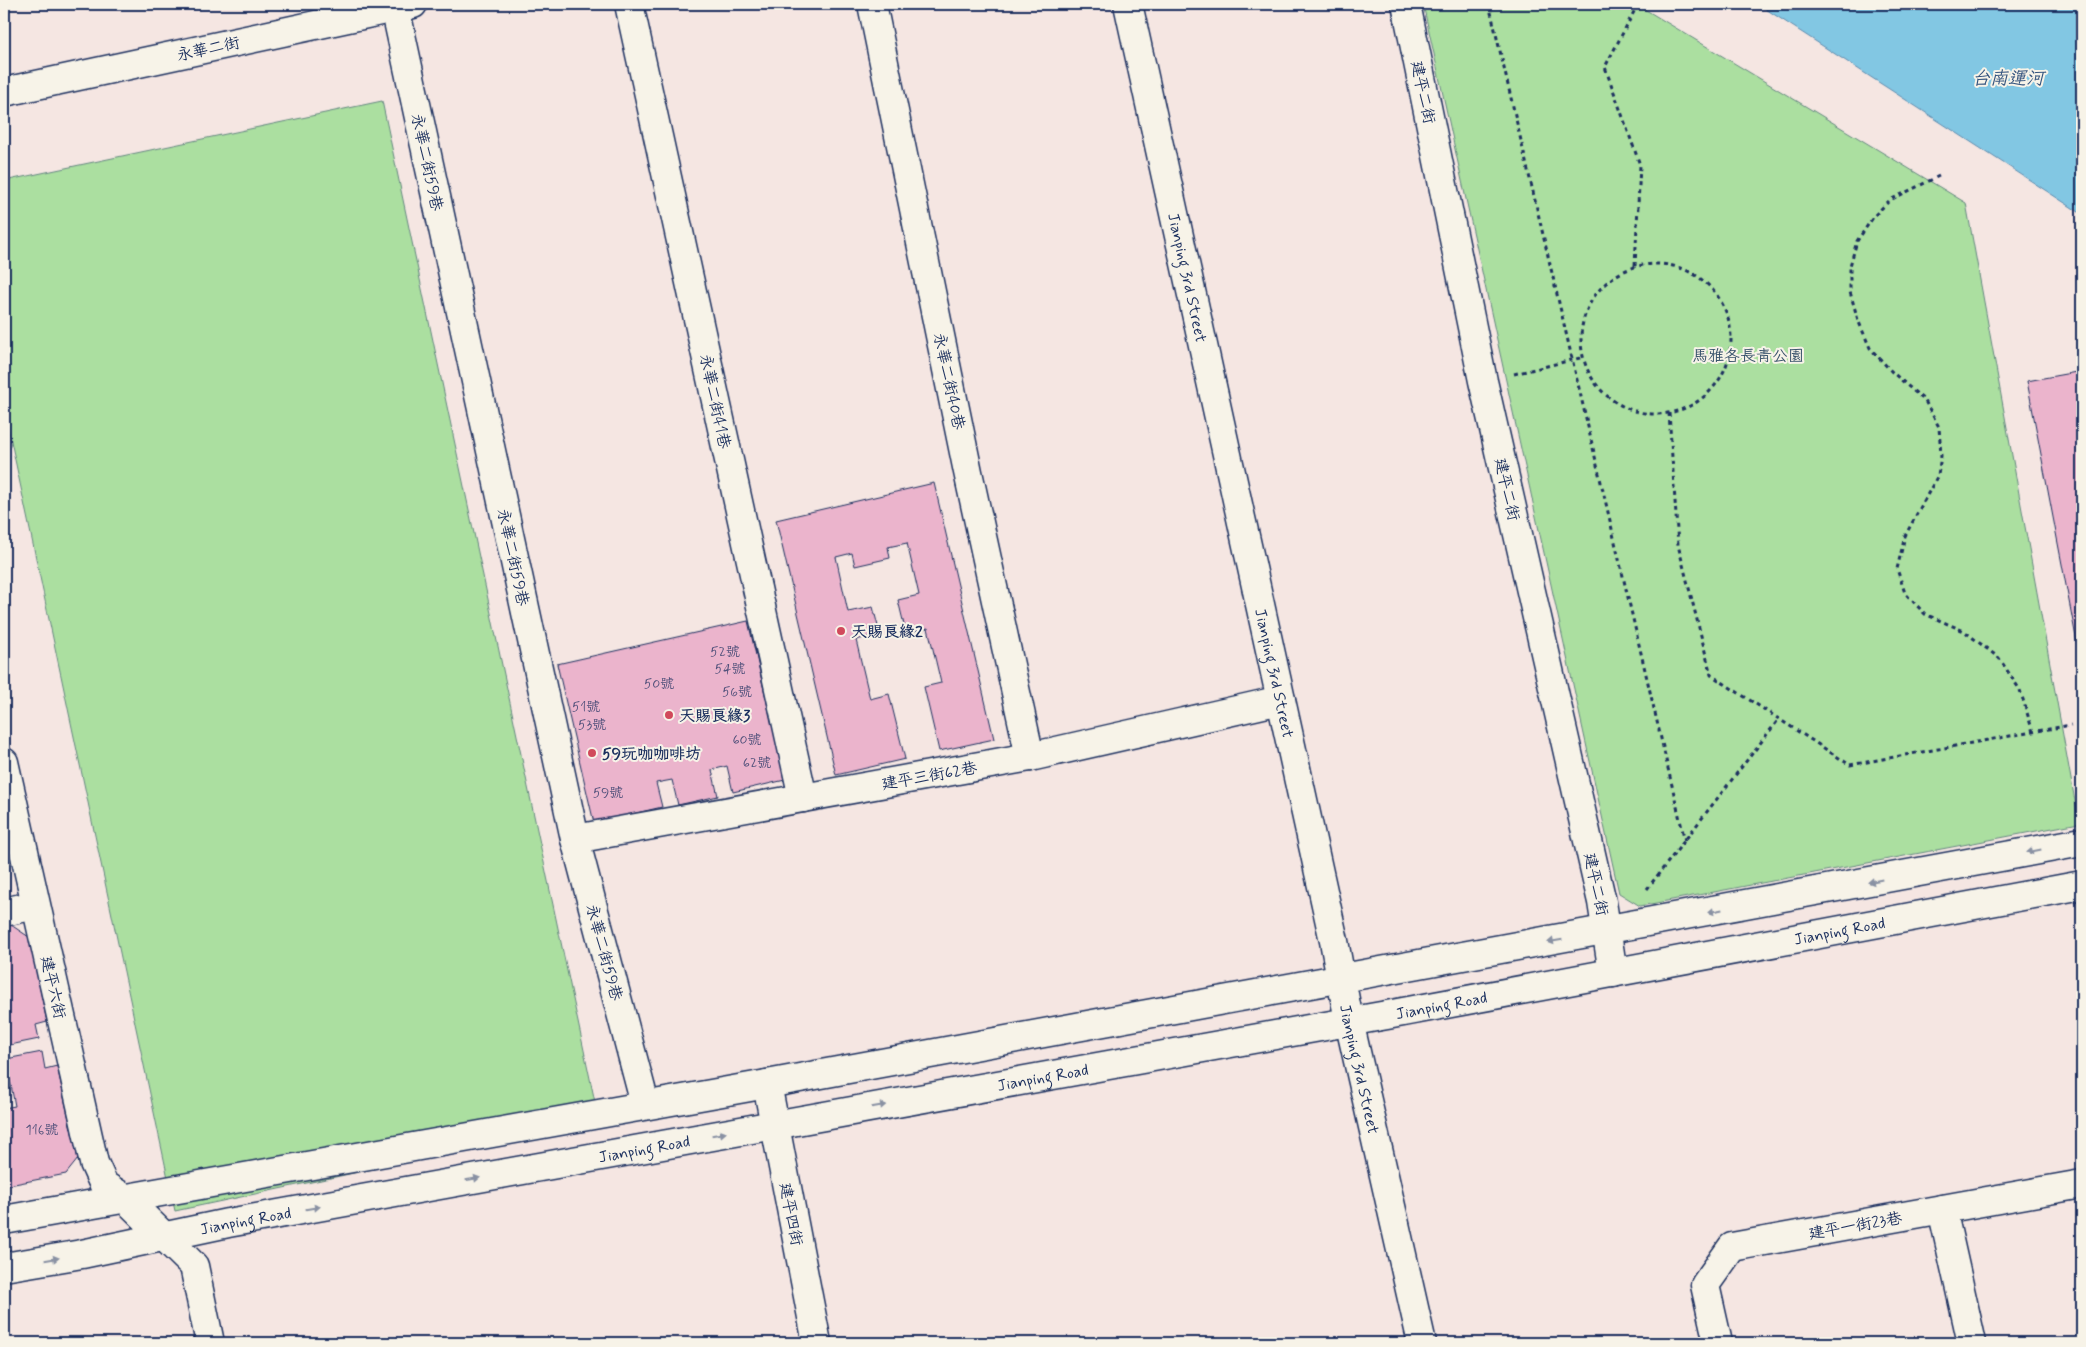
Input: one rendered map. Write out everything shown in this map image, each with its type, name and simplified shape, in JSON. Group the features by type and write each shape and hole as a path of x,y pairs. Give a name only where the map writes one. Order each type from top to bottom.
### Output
{"street":[{"name":"永華二街41巷","path":"629,4 803,798"},
{"name":"永華二街40巷","path":"872,4 966,462 1030,757"},
{"name":"Jianping 3rd Street","path":"1128,4 1342,978 1349,1021 1422,1343"},
{"name":"建平二街","path":"1406,4 1483,381 1602,902 1613,973"},
{"name":"永華二街","path":"4,92 404,6"},
{"name":"永華二街59巷","path":"404,6 575,839 645,1104"},
{"name":"建平三街62巷","path":"575,839 1030,757 1281,700"},
{"name":"建平六街","path":"4,762 94,1163 104,1184 126,1199 194,1266 210,1343"},
{"path":"4,1220 645,1104 767,1084 2082,842"},
{"name":"Jianping Road","path":"4,1266 82,1254 162,1236 1613,973 2082,885"},
{"path":"4,912 35,905"},
{"name":"建平四街","path":"767,1084 817,1343"},
{"name":"建平一街23巷","path":"1718,1343 1705,1284 1732,1247 2082,1184"},
{"path":"1942,1209 1972,1343"}],"path":[{"path":"1489,4 1685,841"},
{"path":"1635,266 1640,165 1605,67 1638,4"},
{"path":"1939,176 1890,200 1874,216 1857,242 1850,266 1850,292 1858,320 1870,348 1892,372 1925,400 1939,427 1941,456 1938,475 1904,536 1897,568 1905,593 1925,614 1964,631 1999,658 2020,690 2033,732"},
{"path":"1661,264 1686,270 1708,285 1722,304 1730,326 1728,357 1723,372 1710,392 1691,406 1669,414 1645,414 1623,407 1604,393 1588,372 1584,357 1581,347 1583,320 1594,297 1612,278 1635,266 1661,264"},
{"path":"1483,381 1584,357"},
{"path":"1669,414 1678,545 1711,675 1850,765 2071,726"},
{"path":"1602,902 1644,893 1780,719"}],"green space":[{"name":"馬雅各長青公園","path":"1423,4 1636,4 1966,203 2079,823 1640,906 1619,893"},
{"path":"382,101 599,1121 175,1211 4,408 4,181"}],"water":[{"name":"台南運河","path":"1758,4 2082,4 2082,214"}],"building":[{"path":"4,27 9,54 4,55"},
{"path":"2082,371 2082,669 2027,381"},
{"name":"天賜良緣2","path":"934,483 994,739 939,751 924,687 941,683 928,628 906,633 898,600 919,595 907,543 888,547 890,558 855,566 852,553 836,557 848,612 873,607 880,634 856,640 870,699 889,694 905,759 836,775 776,520"},
{"name":"天賜良緣3","path":"748,621 785,780 733,792 727,766 712,770 718,796 678,805 672,780 656,783 662,807 594,823 557,664"},
{"path":"11,925 29,937 47,1022 36,1025 39,1039 5,1046 4,927"},
{"path":"42,1052 45,1069 57,1066 78,1159 66,1174 4,1186 4,1108 15,1106 6,1059"}],"place":[{"name":"天賜良緣2","path":"841,631"},
{"name":"天賜良緣3","path":"669,715"},
{"name":"59玩咖咖啡坊","path":"592,753"}]}
